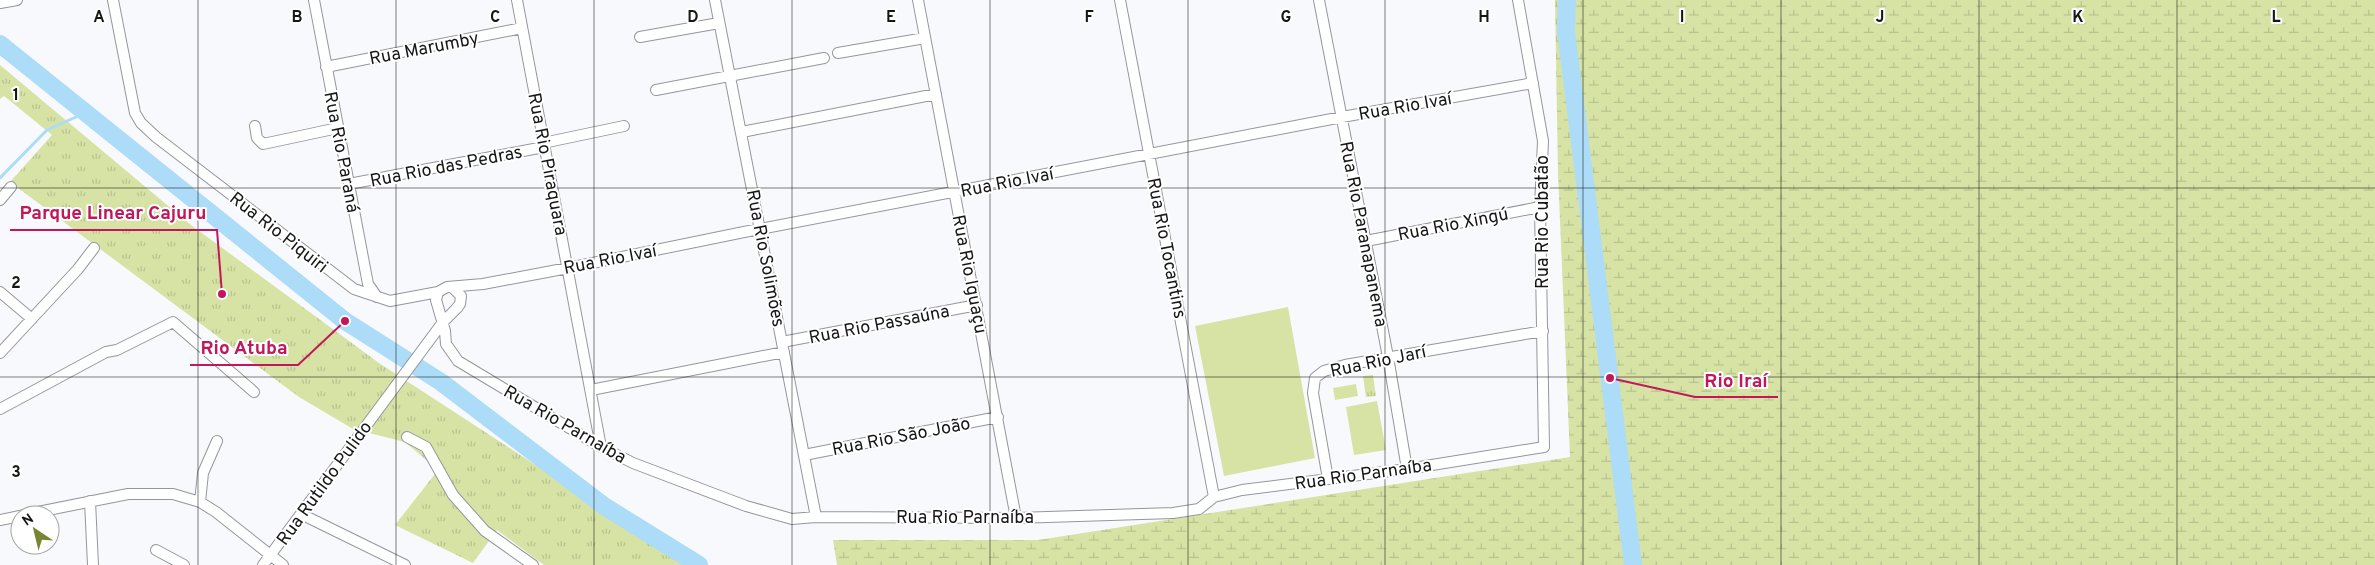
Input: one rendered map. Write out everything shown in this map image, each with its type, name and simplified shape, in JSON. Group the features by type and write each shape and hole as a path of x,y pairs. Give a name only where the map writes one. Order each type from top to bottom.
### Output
{"street":[{"path":"0,3 18,0"},
{"name":"Rua Rio Piquiri","path":"112,0 135,113 141,124 345,283 354,289 380,298"},
{"name":"Rua Rio Paraná","path":"314,0 368,284 372,293 380,298"},
{"name":"Rua Rio Piraquara","path":"517,0 601,446"},
{"name":"Rua Rio Solimões","path":"715,0 816,517"},
{"name":"Rua Rio Iguaçu","path":"918,0 1016,518"},
{"name":"Rua Rio Tocantins","path":"1120,0 1214,497"},
{"name":"Rua Rio Paranapanema","path":"1319,0 1388,356 1407,469"},
{"name":"Rua Rio Cubatão","path":"1518,0 1542,141 1540,207 1544,447"},
{"path":"640,37 720,23"},
{"name":"Rua Marumby","path":"326,66 522,28"},
{"path":"838,53 925,38"},
{"path":"656,90 824,58"},
{"name":"Rua Rio Ivaí","path":"438,292 452,287 483,284 568,268 760,229 1342,117 1532,83"},
{"path":"742,132 936,94"},
{"path":"255,126 257,138 263,144 338,128"},
{"name":"Rua Rio das Pedras","path":"349,184 544,145 624,126"},
{"path":"0,200 11,187"},
{"name":"Rua Rio Xingú","path":"1366,241 1540,207"},
{"path":"0,353 78,269 94,248"},
{"name":"Rua Rio Ivaí","path":"432,336 442,322 483,284"},
{"path":"437,304 444,311 454,311 460,304 459,292 452,287"},
{"path":"0,292 32,319"},
{"path":"380,298 390,301 438,292 437,304 442,322"},
{"name":"Rua Rio Passaúna","path":"591,390 976,305"},
{"path":"0,409 106,352 117,350 173,322 254,392"},
{"name":"Rua Rio Parnaíba","path":"442,322 446,344 458,361 601,446 633,463 746,506 792,519 816,517 1016,518 1173,513 1200,509 1214,497 1242,490 1407,469 1544,447"},
{"name":"Rua Rio Jarí","path":"1328,478 1313,393 1315,378 1324,371 1388,356 1542,331"},
{"name":"Rua Rutildo Pulido","path":"263,565 432,336"},
{"name":"Rua Rio São João","path":"804,455 998,417"},
{"path":"407,437 426,448 453,495 485,532 533,565"},
{"path":"200,502 203,473 217,441"},
{"path":"60,507 128,494 156,492 186,496 200,502 233,524 283,565"},
{"path":"90,501 93,565"},
{"path":"301,514 405,565"},
{"path":"156,550 184,565"}],"green space":[{"path":"1555,0 2375,0 2375,565 837,565 833,540 1038,540 1570,457 1558,173"},
{"path":"0,65 191,225 379,363 689,565 544,565 497,530 473,563 395,525 438,470 405,442 353,429 299,397 10,182 52,135 4,96 0,99"},
{"path":"1288,307 1315,458 1224,476 1195,326"},
{"path":"1373,375 1376,396 1366,397 1363,376"},
{"path":"1356,384 1358,396 1335,400 1333,388"},
{"path":"1377,401 1386,450 1354,455 1346,407"}],"waterway":[{"path":"1567,0 1566,31 1633,565"},
{"path":"0,44 345,321 441,382 604,506 699,565"},
{"path":"0,178 47,130 85,113"}],"place":[{"name":"Parque Linear Cajuru","path":"222,294"},
{"name":"Rio Atuba","path":"345,321"},
{"name":"Rio Iraí","path":"1610,378"}]}
